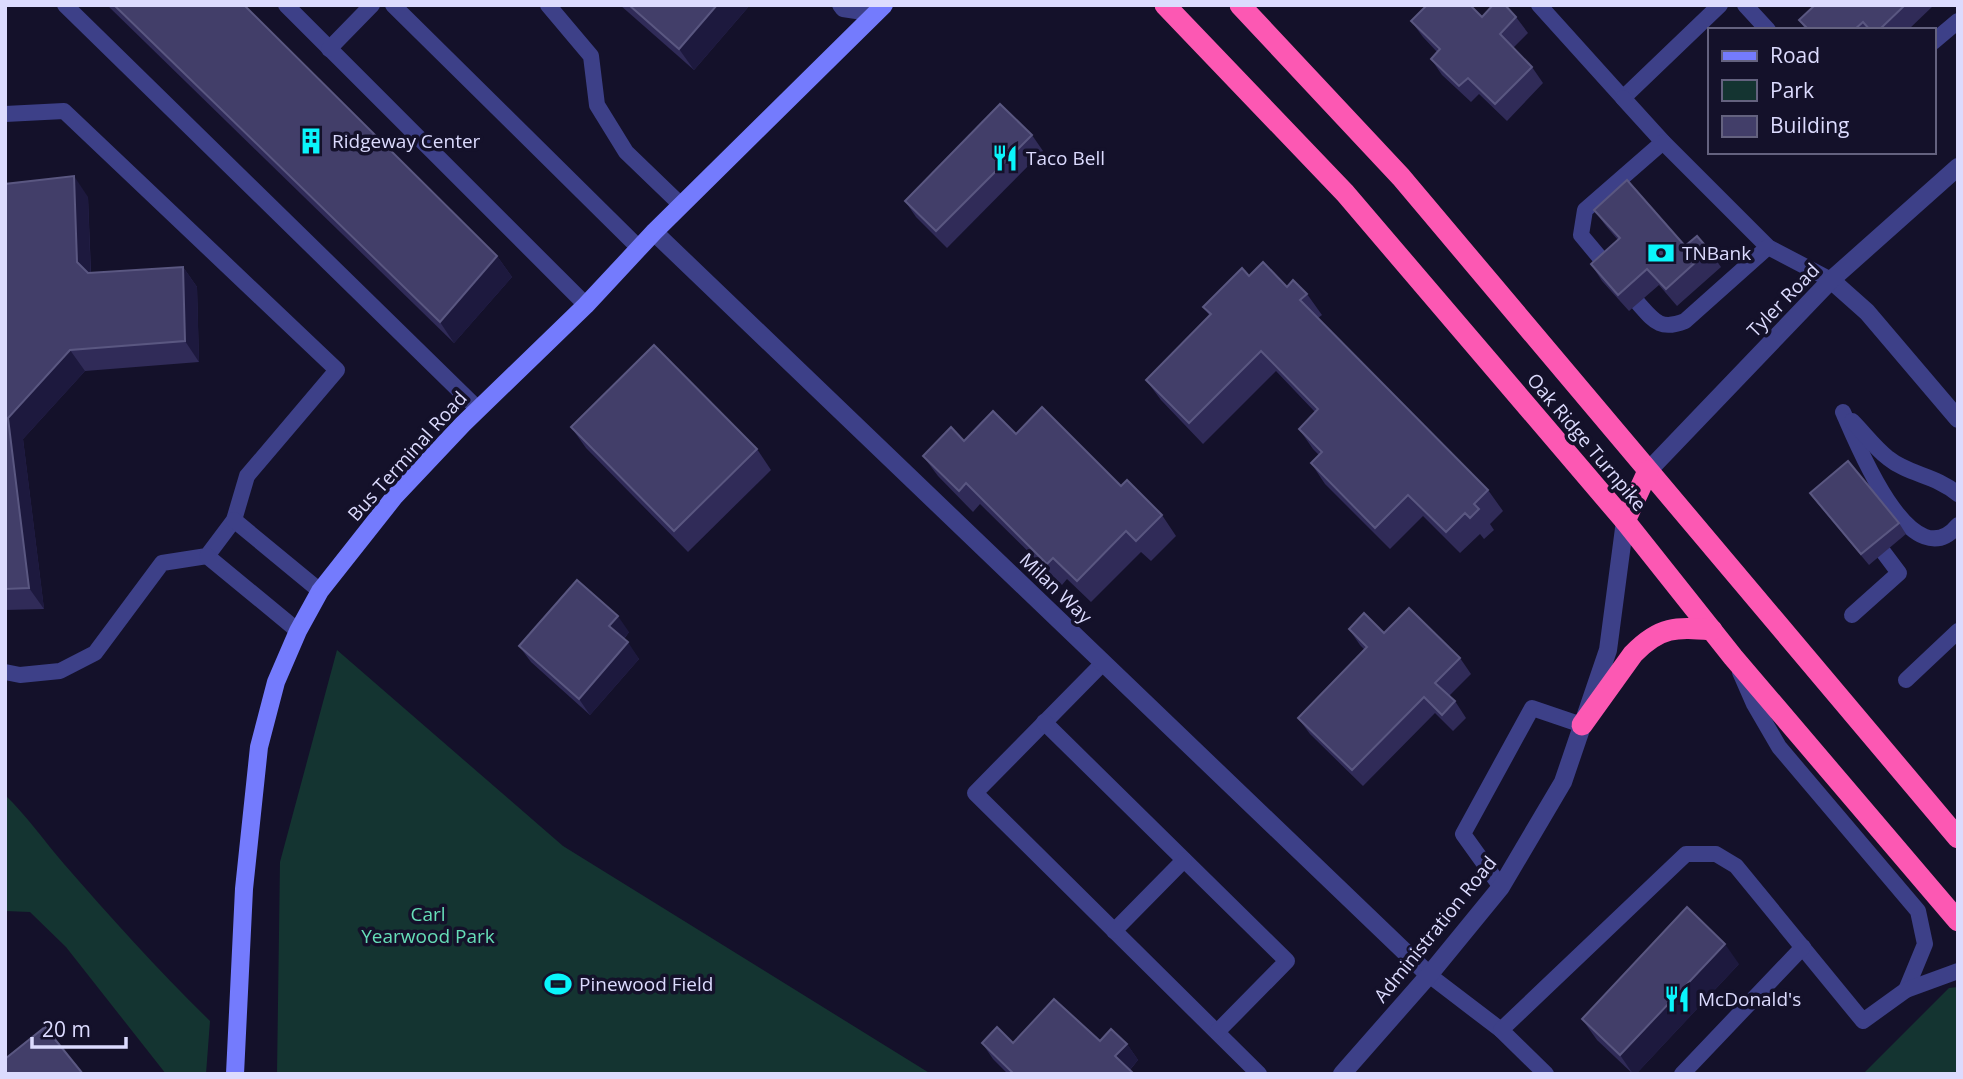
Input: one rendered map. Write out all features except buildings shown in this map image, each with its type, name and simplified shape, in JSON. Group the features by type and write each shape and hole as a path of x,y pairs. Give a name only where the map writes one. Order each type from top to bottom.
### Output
{"highway":[{"name":"Oak Ridge Turnpike","path":"1165,5 1345,193 1625,521 1733,657 1958,921"},
{"name":"Oak Ridge Turnpike","path":"1240,5 1401,177 1958,838"},
{"path":"1625,521 1648,471"},
{"path":"1582,725 1643,644 1663,631 1679,627 1712,630"}],"street":[{"name":"Bus Terminal Road","path":"235,1074 244,889 259,747 276,682 298,631 320,591 395,496 478,409 586,305 654,232 877,8"},
{"name":"Tyler Road","path":"1648,471 1831,280 1958,167"},
{"name":"Milan Way","path":"654,232 1429,975"},
{"path":"1831,280 1867,312 1958,419"},
{"name":"Administration Road","path":"1342,1074 1429,975 1501,887 1563,782 1608,650 1625,521"}],"lane":[{"path":"65,5 478,409"},
{"path":"286,5 586,305"},
{"path":"329,49 372,5"},
{"path":"393,5 639,248"},
{"path":"548,5 591,56 597,105 626,152 681,205"},
{"path":"840,5 844,9 877,8"},
{"path":"1539,5 1663,142 1768,247 1831,280"},
{"path":"1623,98 1720,5"},
{"path":"1745,5 1766,28"},
{"path":"1935,40 1958,20"},
{"path":"5,114 64,111 337,370 247,476 234,520 207,556 162,563 95,653 60,671 20,675 5,673"},
{"path":"1612,272 1581,234 1585,209 1663,142"},
{"path":"1638,303 1655,322 1671,327 1685,321 1768,247"},
{"path":"1958,494 1946,484 1907,469 1888,458 1843,412 1882,493 1913,530 1927,538 1940,537 1958,525"},
{"path":"234,520 320,591"},
{"path":"1852,615 1899,573 1884,553"},
{"path":"207,556 298,631"},
{"path":"1906,680 1958,631"},
{"path":"1733,657 1754,704 1779,747 1918,911 1925,944 1906,990"},
{"path":"1103,663 975,793 1259,1074"},
{"path":"1501,887 1463,834 1532,708 1582,725"},
{"path":"1044,722 1287,961 1217,1032"},
{"path":"1502,1030 1686,854 1716,853 1736,866 1863,1021 1906,990 1958,971"},
{"path":"1114,931 1184,860"},
{"path":"1682,1074 1803,947"},
{"path":"1429,975 1502,1030 1546,1074"}],"green space":[{"name":"Carl Yearwood Park","path":"337,650 563,846 931,1074 277,1074 280,862"},
{"path":"5,795 117,924 210,1021 206,1074 166,1074 66,947 30,912 5,911"},
{"path":"1958,987 1958,1074 1863,1074 1949,988"}],"place":[{"name":"Ridgeway Center","path":"311,141"},
{"name":"Taco Bell","path":"1005,158"},
{"name":"TNBank","path":"1661,253"},
{"name":"Pinewood Field","path":"558,984"},
{"name":"McDonald's","path":"1677,999"}]}
